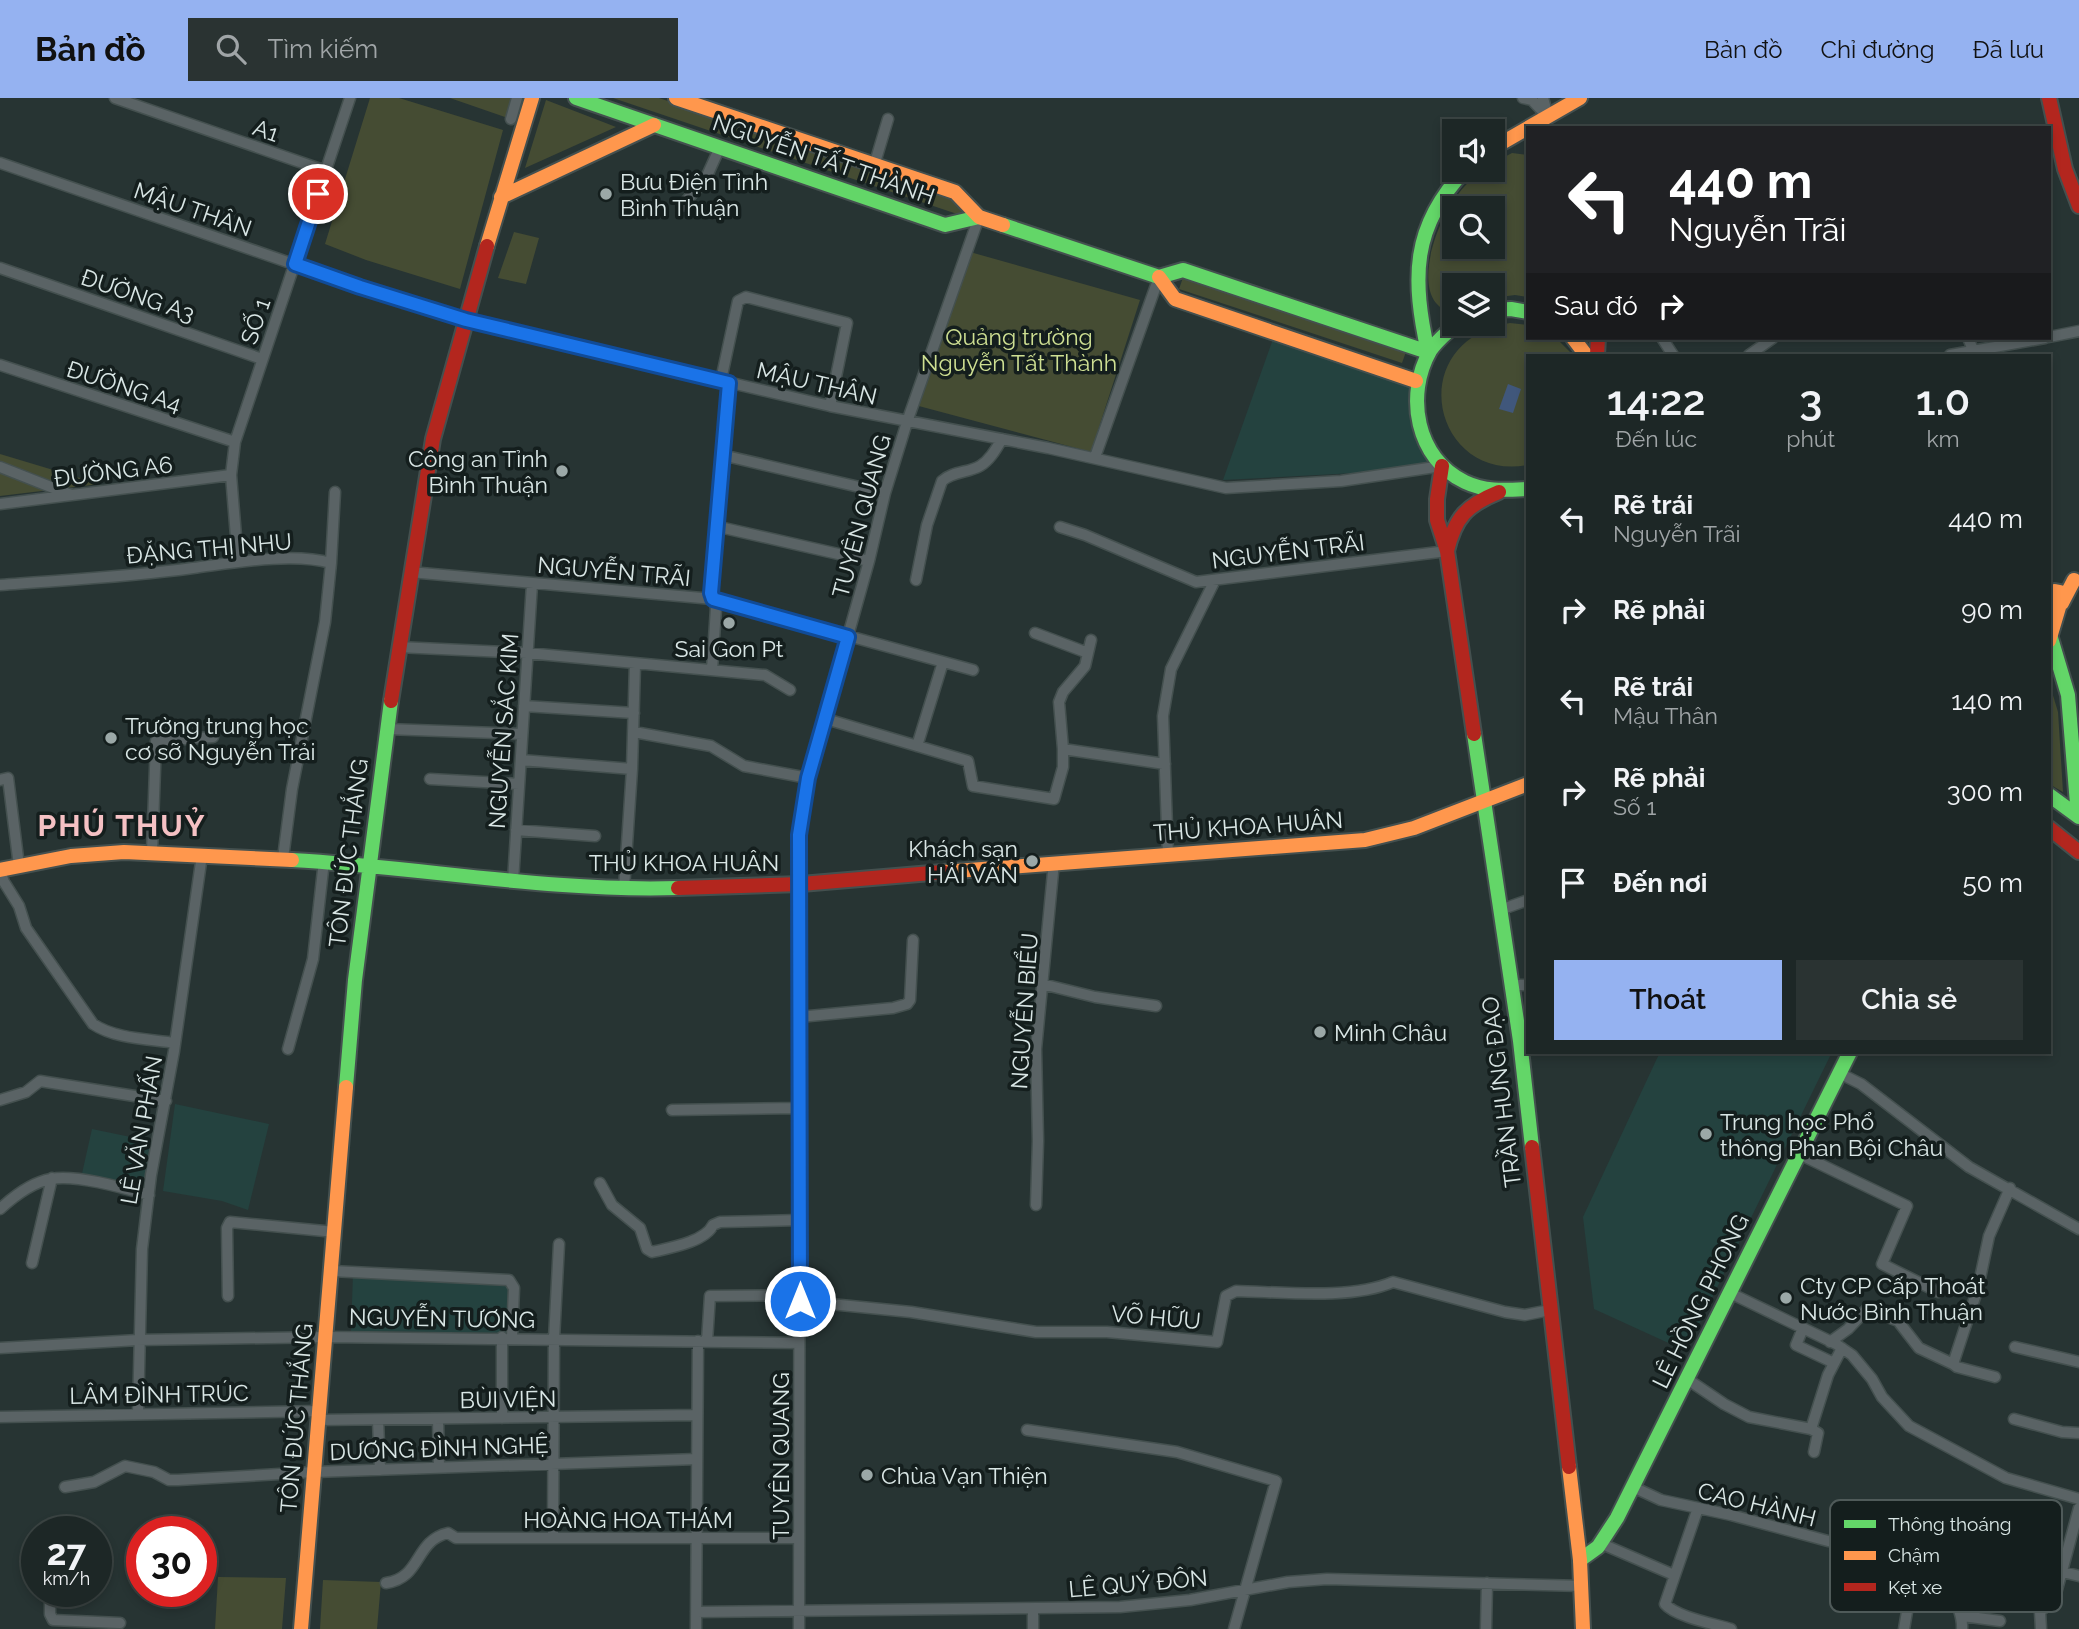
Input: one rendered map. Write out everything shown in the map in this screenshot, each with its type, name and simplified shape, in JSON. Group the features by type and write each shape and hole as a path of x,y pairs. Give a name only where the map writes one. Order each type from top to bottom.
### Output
{"main road":[{"name":"TÔN ĐỨC THẮNG","path":"301,1629 355,980 398,647 433,439 501,197 533,98"},
{"name":"NGUYỄN TẤT THÀNH","path":"576,98 945,225 979,217"},
{"name":"NGUYỄN TẤT THÀNH","path":"676,98 955,192 979,217 1159,277 1183,270 1428,352"},
{"path":"1548,122 1580,98"},
{"path":"2049,98 2065,169 2079,205"},
{"path":"501,197 654,125"},
{"path":"1505,142 1526,132"},
{"path":"1428,352 1417,293 1423,239 1428,221 1453,182"},
{"name":"NGUYỄN TẤT THÀNH","path":"1159,277 1175,299 1416,381"},
{"path":"1505,309 1526,312"},
{"path":"1442,335 1428,352 1416,381 1415,412 1424,441 1442,466 1468,484 1499,492 1526,489"},
{"path":"1575,340 1585,354"},
{"name":"TRẦN HƯNG ĐẠO","path":"1442,466 1436,500 1436,519 1447,551 1520,1041 1583,1586 1583,1629"},
{"name":"TRẦN HƯNG ĐẠO","path":"1447,551 1451,532 1466,509 1499,492"},
{"path":"2051,633 2056,597 2077,579"},
{"path":"2051,643 2068,695 2078,817"},
{"name":"THỦ KHOA HUÂN","path":"0,870 74,854 106,851 369,864 513,881 624,889 801,884 1054,862 1365,840 1414,828 1526,786"},
{"path":"2051,797 2078,817"},
{"path":"2051,830 2079,852"},
{"name":"LÊ HỒNG PHONG","path":"1580,1560 1593,1554 1602,1544 1633,1487 1849,1054"}],"street":[{"name":"A1","path":"115,98 326,171"},
{"name":"SỐ 1","path":"238,561 231,475 235,442 350,98"},
{"path":"511,119 517,98"},
{"path":"1523,98 1532,100 1548,122"},
{"path":"1543,98 1548,122"},
{"path":"874,166 888,119"},
{"path":"682,206 706,178 720,147"},
{"name":"MẬU THÂN","path":"0,163 360,287 466,320 830,406 1095,457 1226,488 1341,481 1442,466"},
{"name":"TUYÊN QUANG","path":"799,1629 799,835 808,778 885,494 907,422 979,217"},
{"name":"ĐƯỜNG A3","path":"0,268 262,359"},
{"path":"1095,457 1159,277"},
{"path":"712,670 716,608 711,593 725,382 738,301 746,297 847,323 830,406"},
{"path":"2051,336 2079,331"},
{"path":"1750,354 1770,340"},
{"path":"1969,340 1974,352"},
{"path":"1958,354 2032,340"},
{"name":"ĐƯỜNG A4","path":"0,365 235,442"},
{"path":"915,580 927,525 942,481 948,476 978,468 992,455 1002,439"},
{"path":"722,455 885,494"},
{"path":"0,467 71,495"},
{"name":"ĐƯỜNG A6","path":"0,504 231,475"},
{"path":"283,858 292,789 326,622 335,492"},
{"path":"715,526 869,561"},
{"name":"NGUYỄN TRÃI","path":"1060,527 1196,582 1447,551"},
{"name":"ĐẶNG THỊ NHU","path":"0,585 182,570 238,561 309,559 331,563"},
{"name":"NGUYỄN TRÃI","path":"410,572 713,599 973,670"},
{"path":"1168,855 1163,716 1171,669 1215,580"},
{"name":"NGUYỄN SẮC KIM","path":"513,881 532,584"},
{"path":"1035,634 1088,653"},
{"path":"826,719 968,761 973,786 1054,799 1061,779 1063,749 1059,702 1063,692 1085,666 1091,640"},
{"path":"398,647 527,653 765,675 790,690"},
{"path":"917,746 943,662"},
{"path":"624,889 634,732 635,664"},
{"path":"524,706 634,713"},
{"path":"387,729 522,734"},
{"path":"634,732 711,746 744,766 808,778"},
{"path":"152,852 156,741 213,737"},
{"path":"1063,749 1165,764"},
{"path":"521,760 632,769"},
{"path":"0,780 8,778 19,866"},
{"path":"429,779 519,784"},
{"path":"516,830 595,836"},
{"name":"LÊ VĂN PHẤN","path":"138,1413 142,1249 202,855"},
{"path":"288,1049 313,959 324,861"},
{"name":"NGUYỄN BIỂU","path":"1036,1205 1036,1049 1054,862"},
{"path":"0,870 19,906 26,928 93,1024 114,1033 175,1043"},
{"path":"1500,910 1526,901"},
{"path":"799,1017 893,1008 907,1004 910,1000 913,940"},
{"path":"1042,984 1095,997 1156,1006"},
{"path":"1511,985 1526,985"},
{"path":"1839,1073 1861,1084 1969,1167 2079,1228"},
{"path":"0,1100 26,1092 40,1081 166,1101"},
{"path":"672,1110 800,1108"},
{"path":"1798,1154 1907,1206 1882,1264 1938,1292"},
{"path":"2,1205 29,1188 52,1178 95,1182 149,1195"},
{"path":"32,1263 52,1178"},
{"path":"600,1183 612,1205 640,1228 647,1249 652,1252 686,1243 709,1232 713,1225 720,1222 800,1220"},
{"path":"1953,1364 1978,1288 1989,1236 2010,1188"},
{"path":"228,1296 229,1222 335,1232"},
{"path":"553,1538 554,1339 559,1244"},
{"path":"332,1271 509,1280 514,1288 507,1337 502,1418"},
{"name":"VÕ HỮU","path":"800,1298 1036,1332 1107,1332 1217,1342 1226,1296 1236,1291 1342,1292 1375,1290 1393,1282 1505,1312 1525,1315 1550,1310"},
{"path":"1730,1293 1852,1355 1872,1378 1882,1397 1909,1426 2006,1478 2079,1499"},
{"path":"696,1629 697,1415 702,1341 710,1296 800,1298"},
{"path":"1830,1342 1848,1329 1867,1309 1898,1321 1919,1348 1957,1367 1995,1377"},
{"path":"1803,1328 1796,1345 1834,1363"},
{"name":"NGUYỄN TƯƠNG","path":"0,1348 138,1340 326,1336 799,1343"},
{"path":"2015,1347 2079,1362"},
{"path":"1811,1429 1828,1375 1842,1348"},
{"path":"1687,1379 1749,1417 1811,1429 1818,1433 1814,1452"},
{"name":"LÂM ĐÌNH TRÚC","path":"0,1417 138,1413 319,1415"},
{"name":"BÙI VIỆN","path":"319,1415 378,1420 697,1415"},
{"path":"438,1419 439,1468"},
{"path":"2014,1419 2062,1432 2079,1433"},
{"path":"378,1420 380,1470"},
{"path":"1027,1430 1177,1452 1276,1481 1234,1629"},
{"name":"DƯƠNG ĐÌNH NGHỆ","path":"65,1487 94,1482 125,1466 154,1472 169,1480 178,1480 314,1472 697,1459"},
{"name":"CAO HÀNH","path":"1633,1487 1661,1500 1830,1541"},
{"path":"1698,1508 1665,1604 1668,1608 1731,1629"},
{"path":"2062,1570 2076,1528 2079,1508"},
{"name":"HOÀNG HOA THÁM","path":"386,1583 400,1581 410,1572 424,1548 440,1535 448,1533 456,1538 799,1538"},
{"path":"1602,1544 1674,1575"},
{"name":"LÊ QUÝ ĐÔN","path":"696,1612 1033,1610 1158,1605 1288,1582 1327,1579 1583,1586"},
{"path":"1486,1629 1487,1583"},
{"path":"50,1607 53,1620 120,1623"},
{"path":"1033,1610 1033,1629"},
{"path":"1961,1612 1962,1629"},
{"path":"1963,1616 2000,1621"}],"shaded area":[{"path":"1273,339 1418,388 1431,469 1223,480"},
{"name":"Trung học Phổ thông Phan Bội Châu","path":"1659,1054 1831,1054 1686,1351 1594,1309 1583,1217"},
{"path":"175,1104 269,1124 248,1210 222,1201 163,1191"},
{"path":"92,1129 150,1141 144,1193 81,1178"},
{"path":"353,1274 515,1283 514,1333 351,1331"}],"green space":[{"path":"370,98 399,98 503,130 460,289 366,260 325,244"},
{"path":"450,98 517,98 511,119"},
{"path":"613,98 659,98 965,201 960,215"},
{"path":"546,100 616,127 525,168"},
{"path":"1512,153 1526,155 1526,297 1505,296 1505,273 1442,273 1442,306 1437,304 1429,287 1429,264 1442,222 1442,259 1505,259 1505,196 1457,196 1470,182 1505,182 1505,157"},
{"path":"514,232 539,238 526,284 498,278"},
{"name":"Quảng trường Nguyễn Tất Thành","path":"963,250 1140,300 1091,452 915,405"},
{"path":"1185,272 1407,349 1402,363 1179,289"},
{"path":"1510,323 1526,325 1526,340 1558,340 1572,354 1526,354 1526,465 1495,465 1470,453 1452,433 1442,408 1443,381 1453,356 1475,336 1505,336 1505,325"},
{"path":"0,454 100,484 0,496"},
{"path":"2051,689 2058,712 2063,792 2051,785"},
{"path":"218,1577 286,1578 282,1629 215,1629"},
{"path":"323,1580 381,1582 377,1629 320,1629"}],"water":[{"path":"1508,384 1521,389 1513,413 1499,409"}],"traffic: fast":[{"path":"576,98 945,225 979,217"},
{"path":"1428,352 1419,301 1420,255 1434,212 1455,182"},
{"path":"1003,225 1159,277 1183,270 1428,352"},
{"path":"1505,309 1526,312"},
{"path":"1443,336 1430,351 1422,368 1418,387 1417,406 1426,442 1435,458 1448,472 1465,482 1488,489 1526,489"},
{"path":"2051,638 2068,695 2078,816"},
{"path":"346,1087 355,980 391,701"},
{"path":"1474,734 1520,1041 1532,1147"},
{"path":"2051,796 2079,817"},
{"path":"292,860 533,883 678,888"},
{"path":"1580,1560 1598,1547 1617,1518 1849,1054"}],"traffic: slow":[{"path":"487,246 532,98"},
{"path":"676,98 955,192 979,217 1003,225"},
{"path":"1531,126 1580,98"},
{"path":"501,197 654,125"},
{"path":"1505,141 1526,129"},
{"path":"1159,277 1175,299 1416,381"},
{"path":"1575,340 1585,354"},
{"path":"2064,597 2055,591 2051,598 2054,604 2062,603 2074,580"},
{"path":"2051,634 2060,604"},
{"path":"943,872 1365,840 1414,828 1526,785"},
{"path":"0,870 71,856 124,852 292,860"},
{"path":"301,1629 346,1087"},
{"path":"1569,1467 1580,1560 1583,1629"}],"traffic: jam":[{"path":"2049,98 2065,169 2079,206"},
{"path":"391,701 433,439 487,246"},
{"path":"1597,354 1598,340"},
{"path":"1442,466 1437,520 1447,551 1474,734"},
{"path":"1447,551 1454,529 1464,514 1478,502 1499,492"},
{"path":"2051,830 2079,852"},
{"path":"678,888 801,884 943,872"},
{"path":"1532,1147 1569,1467"}],"place":[{"name":"Bưu Điện Tỉnh Bình Thuận","path":"606,194"},
{"name":"Công an Tỉnh Bình Thuận","path":"562,471"},
{"name":"Sai Gon Pt","path":"729,623"},
{"name":"Trường trung học cơ sỡ Nguyễn Trải","path":"111,738"},
{"name":"Khách sạn HẢI VÂN","path":"1032,861"},
{"name":"Minh Châu","path":"1320,1032"},
{"name":"Trung học Phổ thông Phan Bội Châu","path":"1706,1134"},
{"name":"Cty CP Cấp Thoát Nước Bình Thuận","path":"1786,1298"},
{"name":"Chùa Vạn Thiện","path":"867,1475"}],"district":[{"name":"PHÚ THUỶ","path":"122,825"}],"route":[{"path":"318,194 295,264 466,320 729,383 715,526 711,593 713,599 848,637 808,778 800,820 800,1301"}]}
